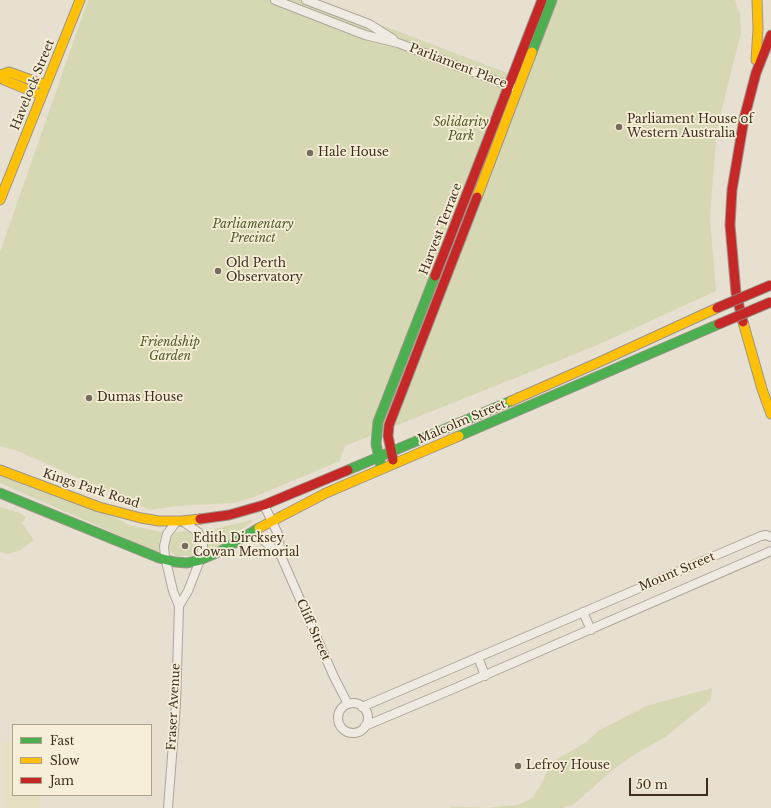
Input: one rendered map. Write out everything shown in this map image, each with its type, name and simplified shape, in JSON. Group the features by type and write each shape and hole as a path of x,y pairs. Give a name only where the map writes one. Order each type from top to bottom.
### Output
{"main road":[{"name":"Havelock Street","path":"0,200 80,0"},
{"name":"Harvest Terrace","path":"394,464 388,436 389,425 513,87 542,0"},
{"name":"Harvest Terrace","path":"382,469 376,437 378,422 513,87 552,0"},
{"path":"756,73 758,29 757,0"},
{"path":"771,35 756,73 738,152 732,190 730,225 736,293 748,345 771,414"},
{"path":"41,95 4,80 0,75 9,72 45,85"},
{"name":"Malcolm Street","path":"180,521 229,515 264,505 469,420 771,285"},
{"name":"Malcolm Street","path":"166,560 187,563 200,560 221,551 272,520 326,493 771,302"},
{"name":"Kings Park Road","path":"0,470 122,514 141,518 180,521"},
{"path":"0,493 166,560"}],"street":[{"name":"Parliament Place","path":"275,0 365,35 398,43 513,87"},
{"name":"Parliament Place","path":"306,0 369,24 398,43"},
{"name":"Cliff Street","path":"264,505 278,534 280,556 334,677 348,704"},
{"name":"Fraser Avenue","path":"168,808 176,704 179,606 173,591 164,552 167,534 180,521 198,532 201,536 204,547 188,591 179,606"},
{"name":"Mount Street","path":"362,707 763,535 771,537"},
{"name":"Cliff Street","path":"246,536 261,538 280,556"},
{"name":"Mount Street","path":"365,726 485,676 771,551"},
{"path":"583,612 591,630"},
{"path":"478,657 485,676"},
{"path":"348,704 358,704 362,707 367,716 367,721 361,731 349,733 339,725 338,713 342,707 348,704"}],"shaded area":[{"path":"2,743 12,743 12,796 40,796 40,808 3,808"}],"green space":[{"name":"Parliamentary Precinct","path":"88,0 316,0 523,79 558,0 735,0 740,14 741,33 717,130 710,219 716,291 593,347 345,446 340,461 254,497 235,503 177,506 150,510 18,451 0,446 0,252"},
{"path":"0,476 116,518 129,525 162,532 159,543 159,551 155,551 0,483"},
{"path":"0,507 20,513 26,517 22,523 34,540 19,551 7,554 0,552"},
{"path":"251,520 253,521 220,545 207,550 207,531"},
{"path":"186,531 195,535 200,544 199,549 193,556 175,556 168,548 169,538 177,532"},
{"path":"712,688 711,700 664,738 632,756 614,769 573,805 564,808 484,808 518,805 533,798 543,781 550,763 585,743 598,731 646,706"},
{"path":"451,806 484,808 452,808"}],"traffic: fast":[{"path":"532,52 552,0"},
{"path":"381,466 376,444 378,422 435,276"},
{"path":"459,436 719,324"},
{"path":"348,470 511,401"},
{"path":"0,493 159,558 175,562 187,563 200,560 221,551 259,528"}],"traffic: slow":[{"path":"0,200 80,0"},
{"path":"756,60 758,29 757,0"},
{"path":"477,197 532,52"},
{"path":"0,75 9,72 45,85"},
{"path":"0,75 4,80 41,95"},
{"path":"511,401 717,308"},
{"path":"743,322 762,389 771,414"},
{"path":"259,528 326,493 459,436"},
{"path":"0,470 99,507 141,518 159,521 200,519"}],"traffic: jam":[{"path":"435,276 542,0"},
{"path":"743,322 736,293 730,225 732,190 744,119 756,73 771,35"},
{"path":"393,460 388,436 389,425 477,197"},
{"path":"717,308 771,285"},
{"path":"719,324 771,302"},
{"path":"200,519 229,515 264,505 348,470"}],"place":[{"name":"Parliament House of Western Australia","path":"619,127"},
{"name":"Hale House","path":"310,153"},
{"name":"Old Perth Observatory","path":"218,271"},
{"name":"Dumas House","path":"89,398"},
{"name":"Edith Dircksey Cowan Memorial","path":"185,546"},
{"name":"Lefroy House","path":"518,766"}],"park label":[{"name":"Solidarity Park","path":"461,130"},
{"name":"Friendship Garden","path":"170,350"}]}
